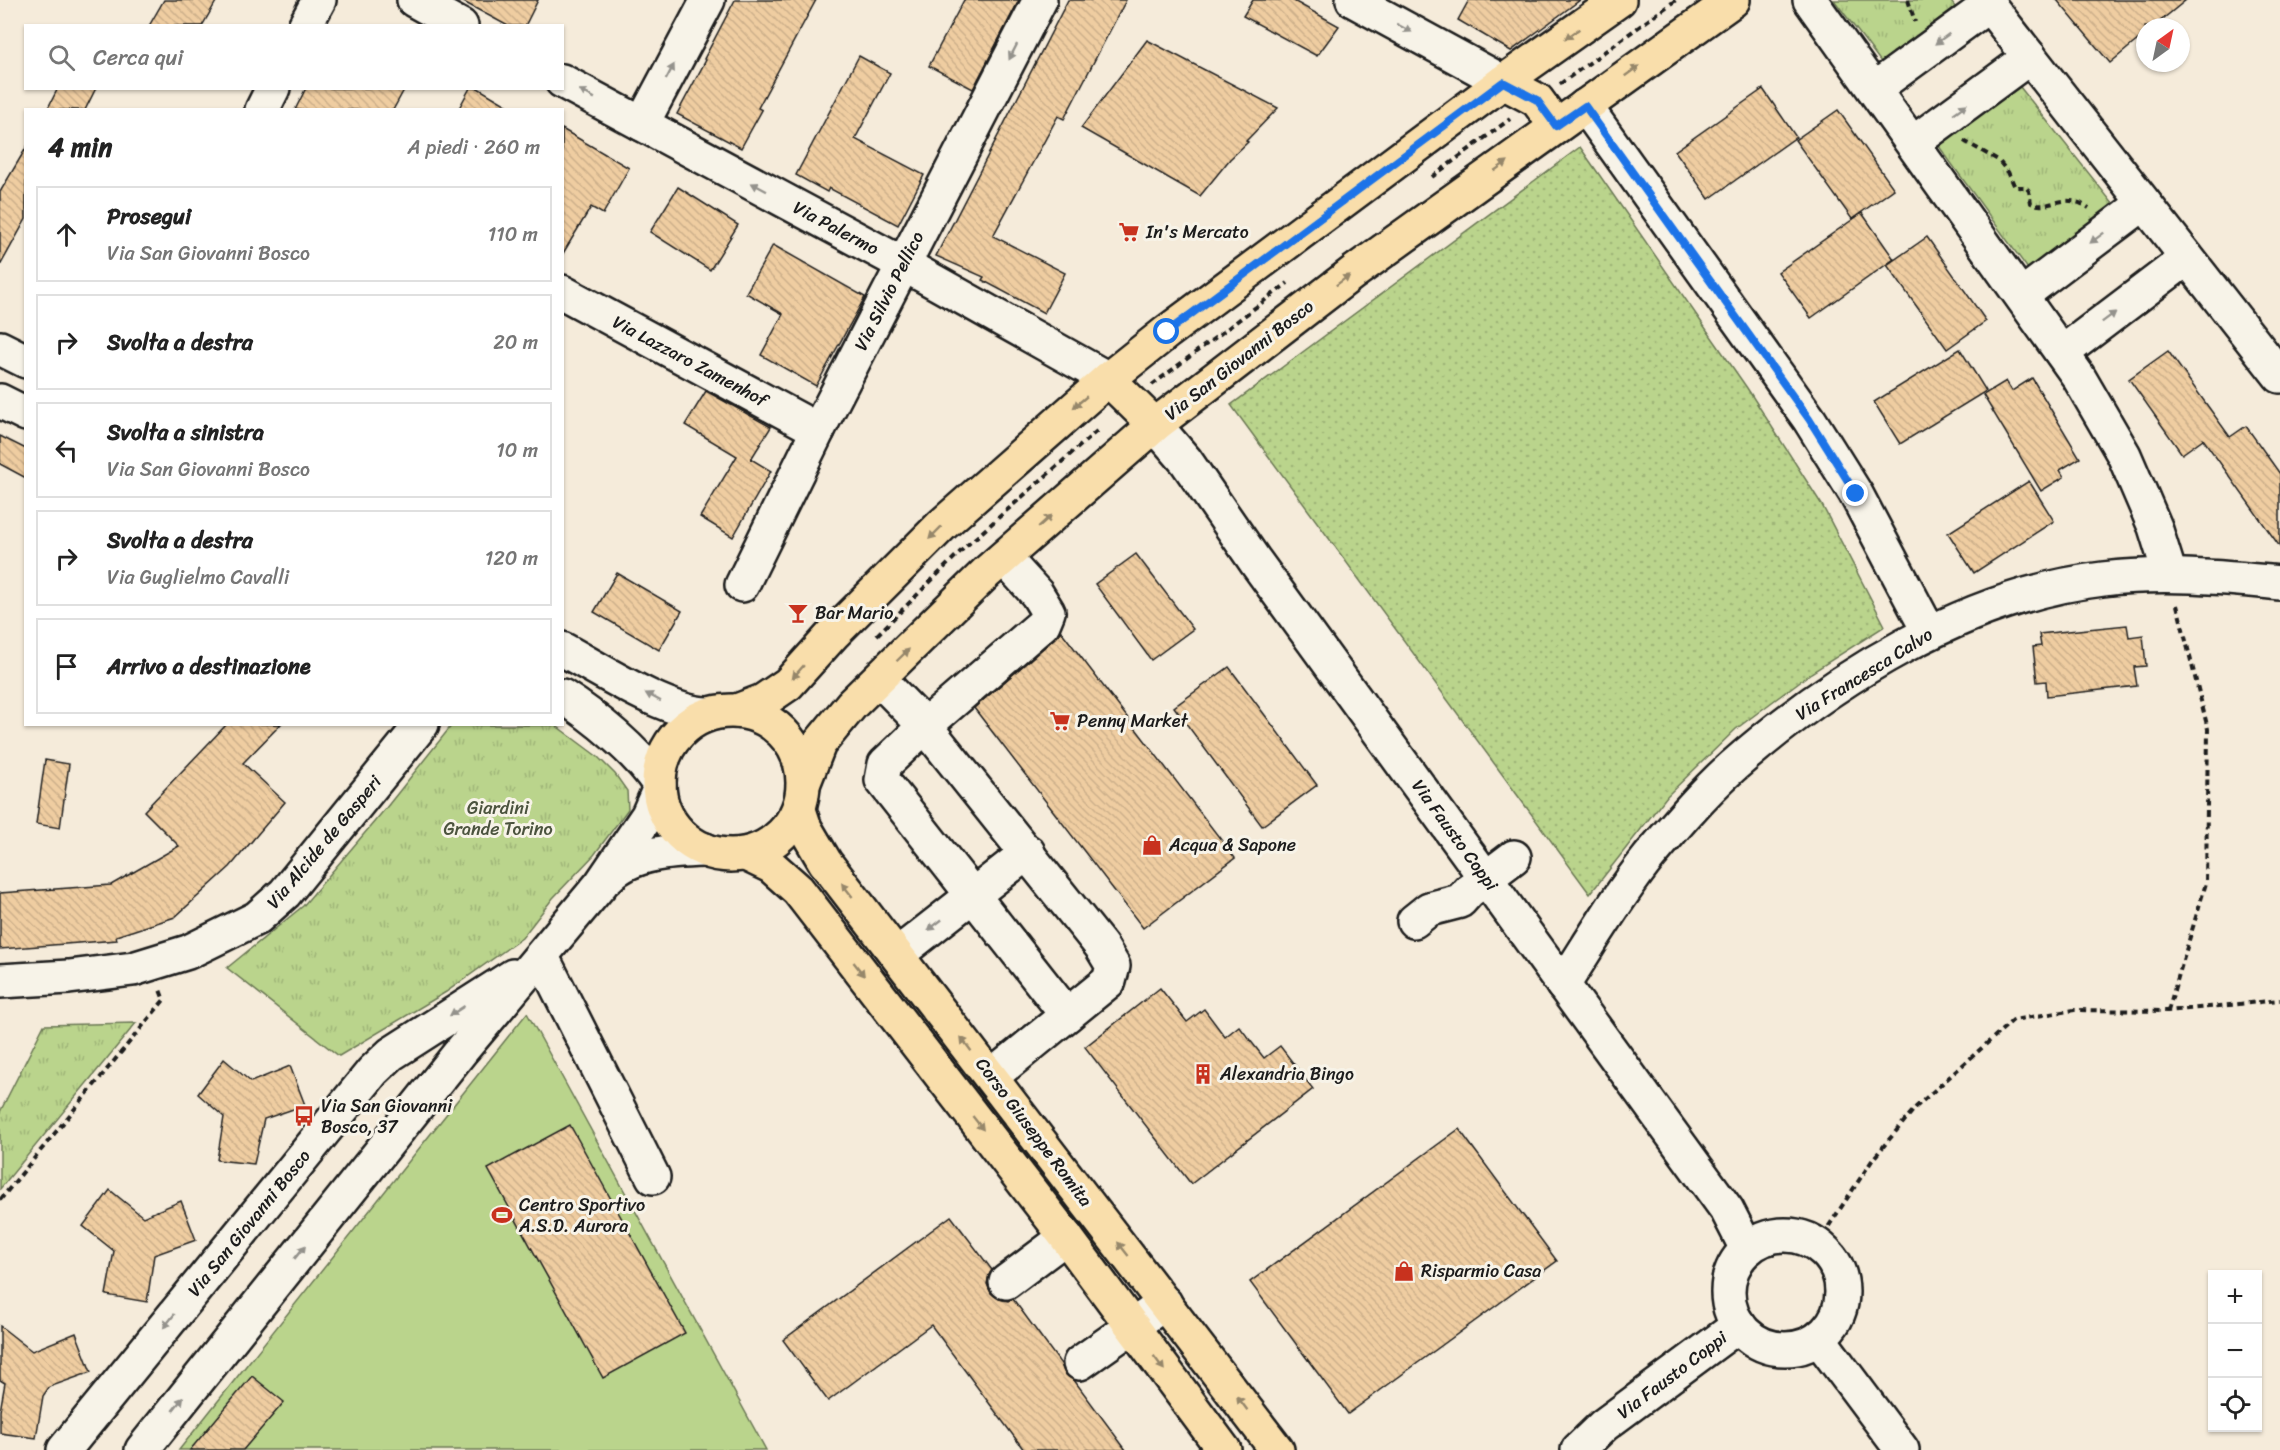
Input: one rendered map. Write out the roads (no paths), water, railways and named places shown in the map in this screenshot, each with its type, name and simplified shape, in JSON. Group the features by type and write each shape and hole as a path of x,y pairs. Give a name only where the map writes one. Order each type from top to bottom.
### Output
{"main road":[{"path":"722,713 765,719 788,738 799,759 801,796 786,830 763,848 746,854 726,855 705,850 686,840 664,810 659,787 662,763 673,739 688,724 722,713 763,700 788,684 834,633 942,525 1108,379 1167,332 1503,82 1619,0"},
{"name":"Via San Giovanni Bosco","path":"801,796 814,753 824,737 852,704 1004,558 1155,425 1354,272 1732,0"},
{"path":"1503,82 1537,100 1556,126"},
{"path":"1108,379 1155,425"},
{"name":"Corso Giuseppe Romita","path":"801,796 802,822 825,862 898,954 1277,1450"},
{"path":"746,854 771,866 798,890 1066,1237 1224,1450"}],"street":[{"path":"306,24 319,0"},
{"path":"414,0 457,24"},
{"path":"642,124 708,0"},
{"name":"Via Silvio Pellico","path":"742,585 818,430 1040,0"},
{"path":"1353,0 1503,82"},
{"path":"1810,0 2078,376 2124,455 2155,527 2170,575"},
{"path":"1874,89 1987,2 2280,376"},
{"path":"1913,143 2030,57"},
{"name":"Via Palermo","path":"564,82 903,264 1108,379"},
{"path":"263,108 272,90"},
{"path":"1585,106 1809,419 1856,494 1929,632"},
{"path":"2022,295 2144,203"},
{"path":"2062,353 2187,258"},
{"name":"Via Lazzaro Zamenhof","path":"564,293 818,430"},
{"path":"0,348 24,360"},
{"path":"0,401 24,413"},
{"name":"Via Fausto Coppi","path":"1155,425 1186,461 1262,570 1727,1210 1748,1249 1737,1262 1730,1277 1728,1294 1731,1311 1739,1325 1751,1338 1767,1346 1785,1349 1803,1347 1819,1339"},
{"path":"1004,558 1038,594 1048,612 1043,624 925,726 885,764 882,780 1067,1015"},
{"name":"Via Francesca Calvo","path":"1563,985 1640,870 1697,802 1731,768 1773,732 1848,680 1929,632 1962,616 2032,593 2102,579 2170,575 2217,576 2280,583"},
{"path":"564,650 661,702 690,712 722,713"},
{"path":"879,679 925,726 1028,852 1101,946 1113,966 1109,981 992,1077"},
{"path":"564,697 589,714 612,735 648,770 659,787 648,815 601,884"},
{"name":"Via Alcide de Gasperi","path":"0,981 94,975 133,969 188,952 257,918 271,908 420,726"},
{"path":"601,884 611,873 638,859 671,852 705,850"},
{"path":"898,954 1028,852"},
{"path":"1414,921 1429,909 1460,901 1514,857"},
{"name":"Via San Giovanni Bosco","path":"142,1450 462,1050 601,884"},
{"path":"542,957 653,1177"},
{"name":"Via San Giovanni Bosco","path":"64,1450 372,1071 391,1054 542,957"},
{"path":"1748,1249 1763,1239 1782,1235 1800,1237 1817,1244 1830,1257 1839,1273 1843,1291 1840,1309 1832,1326 1819,1339 1902,1450"},
{"path":"1006,1282 1066,1237"},
{"path":"1080,1363 1165,1302"},
{"name":"Via Fausto Coppi","path":"1578,1450 1604,1425 1739,1325"}],"place":[{"name":"In's Mercato","path":"1129,232"},
{"name":"Bar Mario","path":"798,613"},
{"name":"Penny Market","path":"1060,721"},
{"name":"Acqua & Sapone","path":"1152,845"},
{"name":"Alexandria Bingo","path":"1203,1074"},
{"name":"Via San Giovanni Bosco, 37","path":"304,1116"},
{"name":"Centro Sportivo A.S.D. Aurora","path":"502,1215"},
{"name":"Risparmio Casa","path":"1404,1271"}],"park label":[{"name":"Giardini Grande Torino","path":"498,818"}]}
